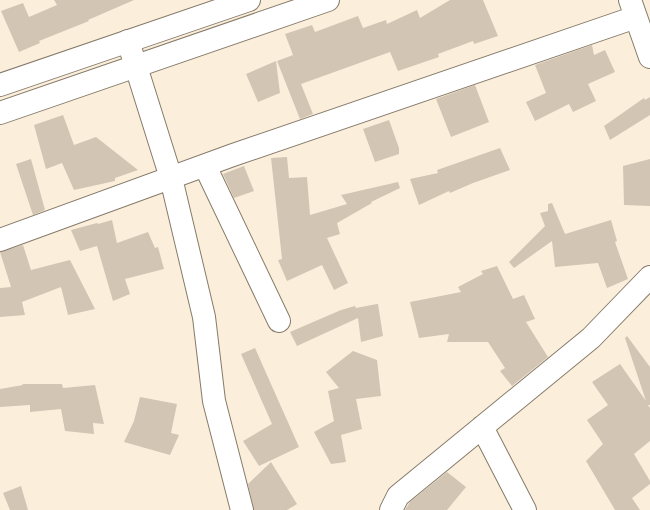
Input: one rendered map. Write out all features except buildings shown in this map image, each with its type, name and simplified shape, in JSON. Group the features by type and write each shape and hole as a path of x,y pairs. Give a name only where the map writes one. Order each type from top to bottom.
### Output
{"street":[{"path":"0,85 128,41 225,4 249,0"},
{"path":"0,113 328,0"},
{"path":"225,4 237,31"},
{"path":"0,240 633,9 650,57"},
{"path":"128,41 171,178 204,317 214,401 242,510"},
{"path":"205,166 279,321"},
{"path":"391,510 398,496 591,338 650,277"},
{"path":"482,427 525,510"}]}
